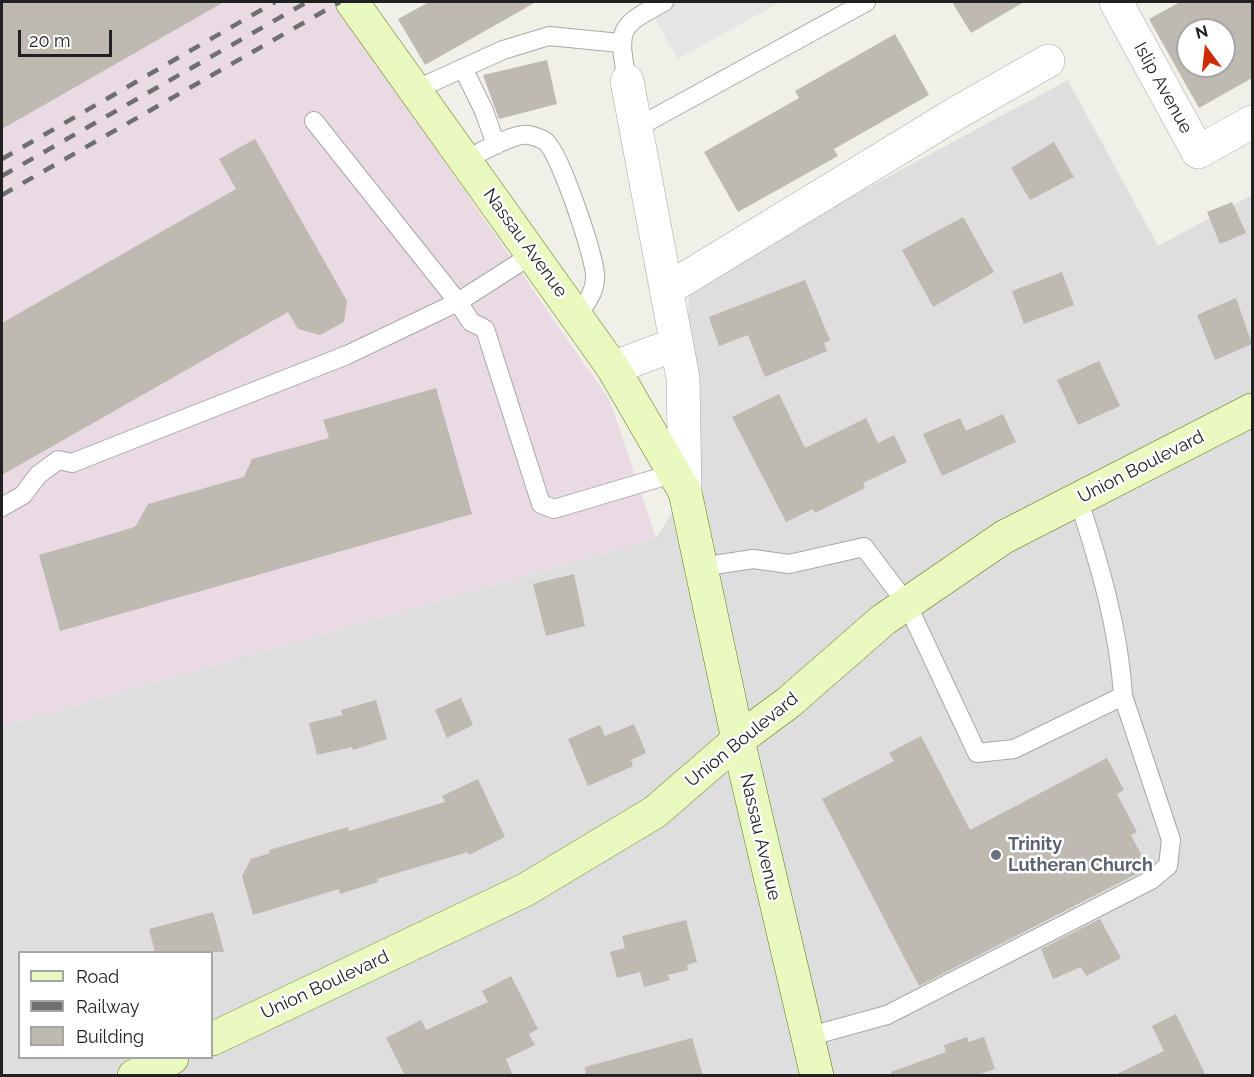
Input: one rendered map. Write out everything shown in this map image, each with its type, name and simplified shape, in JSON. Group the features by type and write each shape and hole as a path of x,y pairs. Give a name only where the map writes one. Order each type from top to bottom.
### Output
{"main road":[{"name":"Nassau Avenue","path":"352,2 613,368 680,483 817,1076"},
{"name":"Union Boulevard","path":"213,1039 525,890 655,812 738,740 789,702 883,620 1004,537 1252,410"},
{"path":"134,1076 170,1059"}],"street":[{"name":"Islip Avenue","path":"1116,2 1198,152 1252,122"},
{"path":"666,290 960,111 1048,61"},
{"name":"Nassau Avenue","path":"627,81 683,378 680,483"},
{"path":"613,368 676,344"}],"lane":[{"path":"627,81 620,43 631,19 661,2"},
{"path":"636,128 866,2"},
{"path":"415,90 503,50 549,36 620,43"},
{"path":"463,68 484,111 496,145"},
{"path":"314,121 458,302 471,322 485,329 541,504 554,509 680,483"},
{"path":"465,160 496,145 527,135 546,141 556,158 588,242 595,275 593,292 577,316"},
{"path":"2,507 23,495 38,475 58,460 72,463 336,359 458,302 533,254"},
{"path":"807,1037 887,1015 1151,880 1168,866 1171,840 1123,696 1121,669 1102,572 1078,498"},
{"path":"700,567 753,559 789,564 864,547 907,604 977,753 1014,749 1123,696"}],"shaded area":[{"path":"2,2 334,2 610,401 656,538 2,726"},
{"path":"646,2 781,2 677,59"},
{"path":"1068,80 1158,246 1252,195 1252,1075 2,1076 2,726 656,538 685,492 689,284"}],"building":[{"path":"2,2 224,2 2,129"},
{"path":"429,2 536,2 425,65 398,19"},
{"path":"952,2 1024,2 971,33"},
{"path":"1180,2 1252,2 1252,78 1199,108 1182,78 1236,78 1236,18 1176,18 1176,67 1149,19"},
{"path":"895,34 929,95 834,149 838,156 738,212 704,152 799,98 795,91"},
{"path":"547,60 557,104 499,119 483,75"},
{"path":"255,139 347,301 344,322 320,335 298,329 288,312 2,475 2,323 236,189 219,159"},
{"path":"1054,142 1074,177 1030,200 1011,168"},
{"path":"1232,202 1246,233 1220,244 1207,212"},
{"path":"963,217 994,272 933,307 902,250"},
{"path":"1062,272 1074,305 1024,324 1012,291"},
{"path":"805,280 830,340 824,343 827,351 765,377 748,335 719,346 709,317"},
{"path":"1236,298 1252,344 1215,360 1197,315"},
{"path":"1099,361 1120,406 1078,425 1057,380"},
{"path":"436,388 472,514 60,631 39,555 135,527 148,504 244,477 252,459 329,438 323,420"},
{"path":"779,394 805,448 866,418 878,443 894,435 907,462 863,483 865,488 815,513 813,509 786,522 732,417"},
{"path":"1003,414 1016,442 942,476 923,434 960,418 966,431"},
{"path":"574,574 585,626 546,636 533,584"},
{"path":"461,698 473,725 447,738 435,710"},
{"path":"376,700 387,739 353,750 352,747 317,755 309,723 343,715 341,710"},
{"path":"634,724 646,753 631,760 633,766 588,786 568,739 600,725 605,736"},
{"name":"Trinity Lutheran Church","path":"921,736 970,830 1107,758 1124,790 1117,794 1137,832 1131,835 1148,868 919,986 822,799 894,761 889,753"},
{"path":"478,779 505,837 469,855 468,852 377,879 378,882 340,894 339,889 253,915 242,876 251,859 270,853 269,850 348,827 349,831 445,802 442,796"},
{"path":"213,912 224,952 155,951 149,929"},
{"path":"1100,919 1121,958 1086,976 1081,967 1053,979 1041,949"},
{"path":"686,920 697,962 687,965 688,970 668,975 670,980 644,987 640,972 617,978 610,952 625,948 622,936"},
{"path":"511,976 538,1029 529,1034 535,1045 506,1059 513,1076 405,1076 386,1038 421,1020 426,1030 488,1002 482,991"},
{"path":"1176,1014 1206,1076 1113,1076 1164,1051 1152,1026"},
{"path":"967,1037 969,1042 984,1037 995,1069 975,1076 892,1076 891,1072 946,1052 944,1045"},
{"path":"692,1038 703,1076 586,1076 585,1067"}],"railway":[{"path":"2,159 275,2"},
{"path":"2,176 307,2"},
{"path":"2,195 340,2"}],"place":[{"name":"Trinity Lutheran Church","path":"996,855"}]}
